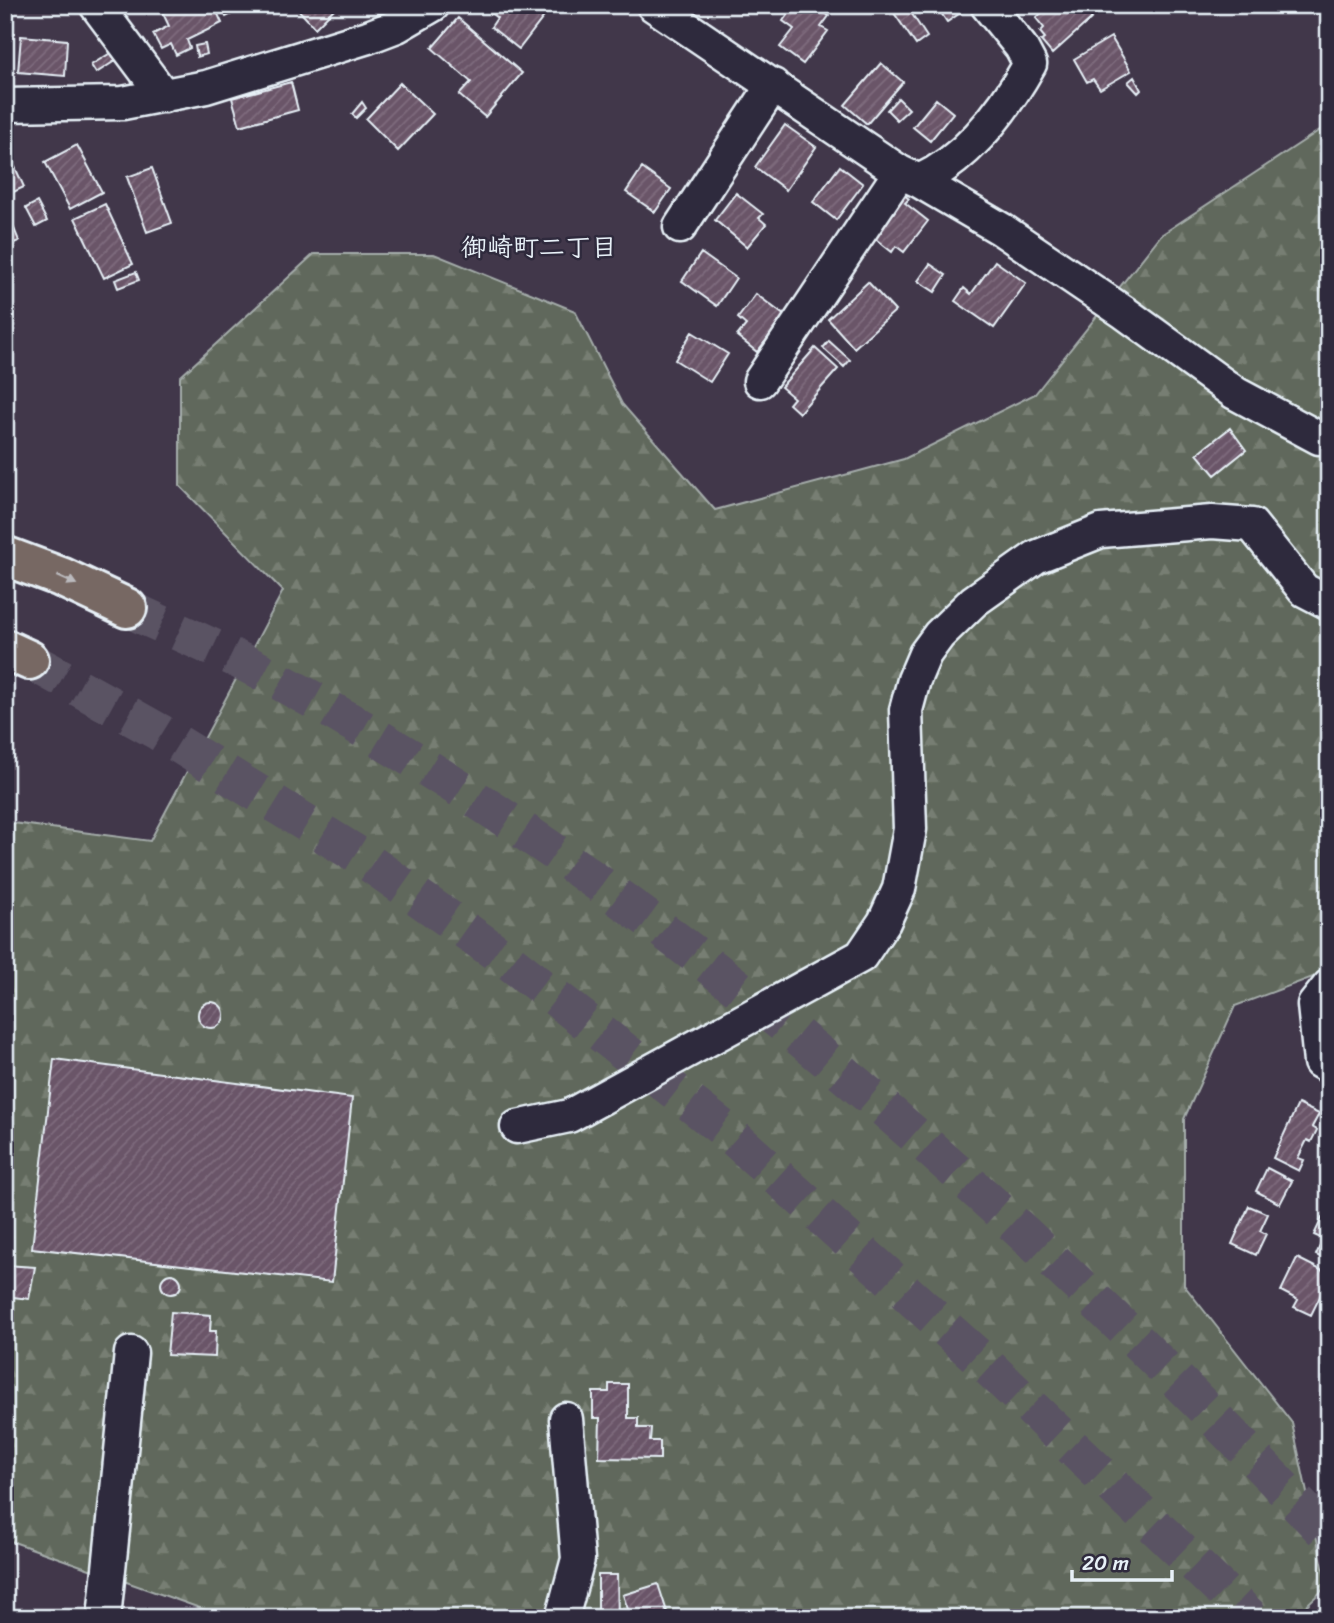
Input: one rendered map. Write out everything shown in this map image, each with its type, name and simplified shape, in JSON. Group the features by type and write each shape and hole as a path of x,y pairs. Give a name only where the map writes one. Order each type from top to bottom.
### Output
{"highway":[{"path":"5,556 61,577 127,608"}],"street":[{"path":"96,5 164,96"},
{"path":"5,105 123,103 220,83 368,37 397,26 433,5"},
{"path":"653,5 909,176 1001,229 1125,313 1234,393 1320,438"},
{"path":"760,381 909,176 941,171 981,132 1013,94 1030,64 1021,47 987,5"},
{"path":"680,227 773,85"},
{"path":"517,1127 569,1116 861,956 884,922 899,889 910,829 906,710 925,654 939,635 974,601 1036,557 1101,531 1212,522 1252,525 1304,590 1329,603"},
{"path":"1329,986 1314,1005 1320,1062 1329,1067"},
{"path":"104,1618 131,1353"},
{"path":"562,1618 578,1559 566,1419"}],"green space":[{"path":"1329,124 1329,971 1235,1006 1184,1119 1184,1285 1292,1423 1327,1586 1293,1618 228,1618 5,1539 5,822 150,841 283,591 180,486 180,377 314,254 434,254 575,311 622,404 715,510 904,459 1035,394 1161,235"}],"building":[{"path":"159,5 196,5 200,12 214,5 222,23 187,40 190,48 176,55 171,44 161,49 153,34 169,26"},
{"path":"220,5 230,5 234,13 226,17"},
{"path":"294,5 338,5 315,28"},
{"path":"481,5 552,6 519,49 491,27 497,18"},
{"path":"794,5 805,10 809,5 814,5 829,16 821,27 828,31 803,64 780,47 794,29 783,21"},
{"path":"906,5 927,37 916,45 894,13"},
{"path":"936,5 963,5 966,9 947,22"},
{"path":"1050,5 1076,5 1092,18 1052,54 1041,41 1045,38 1040,32 1044,28 1036,18"},
{"path":"458,18 522,73 485,117 459,95 471,82 432,48"},
{"path":"21,36 67,40 65,76 18,72"},
{"path":"1111,37 1131,71 1100,89 1093,79 1087,82 1074,59"},
{"path":"205,44 207,54 197,57 195,46"},
{"path":"114,51 118,59 96,73 91,65"},
{"path":"881,63 903,82 867,124 845,105"},
{"path":"1134,77 1141,90 1138,93 1128,82"},
{"path":"291,82 298,110 240,126 232,98"},
{"path":"400,83 433,114 398,151 366,119"},
{"path":"898,98 909,109 897,120 887,110"},
{"path":"936,99 953,113 930,141 913,127"},
{"path":"362,102 366,108 356,118 352,114"},
{"path":"785,125 816,147 786,190 755,167"},
{"path":"77,145 102,192 70,209 45,162"},
{"path":"5,162 9,170 15,167 24,187 5,196"},
{"path":"840,166 863,184 836,220 813,202"},
{"path":"152,168 172,223 147,232 127,177"},
{"path":"642,168 671,189 655,212 626,192"},
{"path":"901,192 909,199 905,203 928,221 904,252 896,246 892,252 873,237"},
{"path":"736,193 763,214 759,218 766,224 747,247 715,220"},
{"path":"37,202 47,221 36,227 26,208"},
{"path":"105,204 133,264 104,278 75,218"},
{"path":"11,221 19,241 6,246 5,224"},
{"path":"701,253 736,278 717,306 682,281"},
{"path":"995,261 1026,283 994,328 955,301 964,288 971,294"},
{"path":"930,264 946,275 935,292 918,281"},
{"path":"136,272 139,280 118,288 115,280"},
{"path":"868,282 895,311 854,348 828,319"},
{"path":"756,294 785,316 757,352 737,336 746,325 738,318"},
{"path":"692,332 728,354 710,382 675,360"},
{"path":"829,341 850,360 844,367 823,348"},
{"path":"815,348 838,369 799,413 789,404 794,398 781,387"},
{"path":"1230,428 1246,450 1215,475 1197,454"},
{"path":"211,1002 220,1006 224,1015 220,1024 211,1028 202,1024 198,1015 202,1006"},
{"path":"54,1059 352,1098 332,1282 32,1248"},
{"path":"1298,1104 1319,1114 1312,1127 1317,1130 1311,1142 1307,1140 1298,1158 1304,1160 1299,1171 1273,1158"},
{"path":"1267,1168 1292,1181 1280,1204 1256,1191"},
{"path":"1249,1206 1268,1214 1260,1231 1266,1234 1256,1255 1232,1244"},
{"path":"1322,1218 1329,1221 1329,1261 1316,1255 1323,1239 1314,1235"},
{"path":"1297,1258 1329,1274 1311,1315 1294,1307 1298,1300 1281,1291"},
{"path":"5,1265 35,1267 29,1299 5,1296"},
{"path":"171,1274 178,1277 181,1284 178,1291 171,1294 164,1291 161,1284 164,1277"},
{"path":"171,1312 211,1315 210,1331 216,1331 215,1357 167,1355"},
{"path":"609,1384 628,1384 628,1418 638,1418 638,1428 651,1428 650,1441 660,1441 660,1459 599,1458 600,1418 593,1418 593,1392 609,1392"},
{"path":"598,1575 617,1575 618,1618 598,1618"},
{"path":"658,1584 669,1618 631,1618 623,1595"}],"tunnel":[{"path":"127,608 266,674 414,760 557,854 696,955 831,1063 961,1176 1087,1293 1210,1413 1329,1536"},
{"path":"29,660 159,732 361,857 510,962 730,1134 980,1359 1251,1618"}],"district":[{"name":"御崎町二丁目","path":"539,247"}]}
